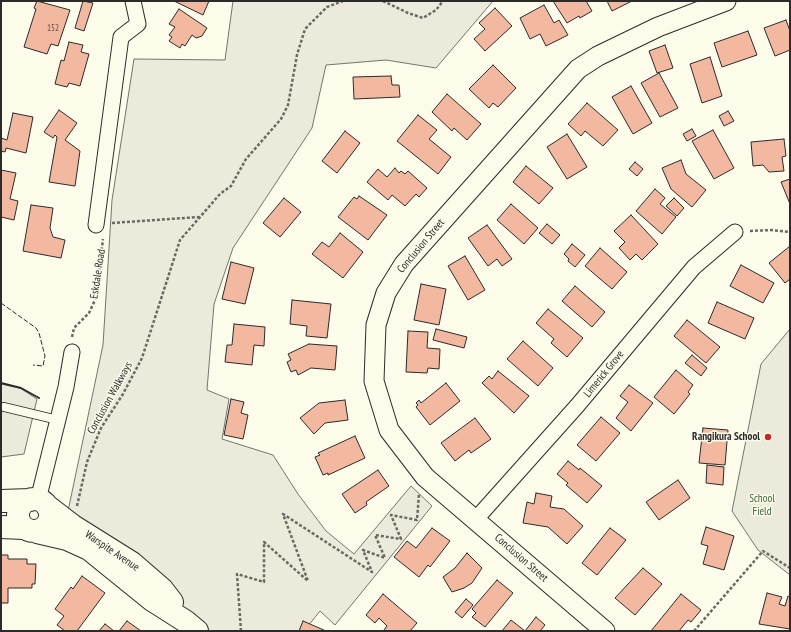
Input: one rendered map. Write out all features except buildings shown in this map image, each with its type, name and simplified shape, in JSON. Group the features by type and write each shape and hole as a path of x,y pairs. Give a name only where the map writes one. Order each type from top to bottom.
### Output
{"main road":[{"path":"1,501 39,502"},
{"name":"Warspite Avenue","path":"39,502 73,526 132,563 162,589 191,626"},
{"path":"31,530 19,520 18,514 22,505 39,502"},
{"name":"Warspite Avenue","path":"1,527 31,530 67,539 90,549 152,600 191,626"}],"street":[{"path":"96,224 121,37 138,24 133,1"},
{"name":"Conclusion Street","path":"606,631 430,481 389,430 374,381 376,325 386,293 404,264 578,69 598,56 658,27 726,1"},
{"name":"Limerick Grove","path":"476,519 577,406 694,267 735,232"},
{"path":"39,502 72,352"}],"lane":[{"path":"4,407 58,420"}],"path":[{"name":"Conclusion Walkways","path":"73,526 87,462 101,428 123,394 142,358 180,240 220,194 231,186 246,159 281,119 288,105 297,54 305,29 327,8 343,1"},
{"path":"384,1 408,14 423,18 436,10 443,1"},
{"path":"96,224 200,217"},
{"name":"Eskdale Road","path":"72,352 74,328 89,313 96,298 103,237 96,224"},
{"path":"735,232 771,230 790,232"},
{"path":"241,631 237,574 264,582 264,542 308,581 283,514 372,572 363,550 385,558 375,535 401,539 391,515 417,520 418,495 430,481"},
{"path":"694,631 762,551 790,568"}],"green space":[{"path":"233,1 493,1 436,68 386,60 326,65 312,128 233,248 214,304 207,390 229,399 222,439 273,455 298,494 326,531 354,554 411,486 432,506 335,625 320,611 304,631 202,631 64,530 103,345 112,200 134,59 225,60"},
{"name":"School Field","path":"790,329 790,575 758,550 732,511 761,364"}],"shaded area":[{"path":"1,384 20,388 37,399 24,454 1,457"}],"fence":[{"path":"1,303 36,328 39,333 45,356 43,366 33,365"}],"wall":[{"path":"1,383 21,388 39,398"}],"place":[{"name":"Rangikura School","path":"768,437"}]}
